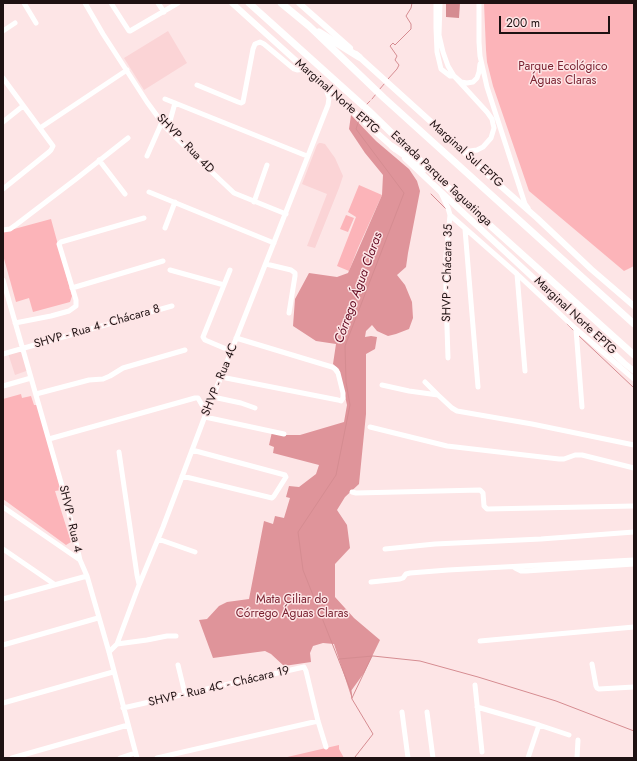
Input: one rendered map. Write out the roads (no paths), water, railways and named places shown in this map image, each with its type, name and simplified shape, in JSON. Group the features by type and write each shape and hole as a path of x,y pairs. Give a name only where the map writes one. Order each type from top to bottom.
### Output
{"highway":[{"name":"Estrada Parque Taguatinga","path":"249,3 369,111 444,184 634,355"},
{"name":"Estrada Parque Taguatinga","path":"281,3 634,324"},
{"path":"308,26 360,57"},
{"path":"393,147 444,184"}],"main road":[{"name":"Marginal Norte EPTG","path":"232,3 366,122 634,371"},
{"name":"Marginal Sul EPTG","path":"299,3 591,269 634,306"}],"street":[{"path":"24,3 36,23"},
{"name":"SHVP - Rua 4D","path":"85,3 166,128 231,191 238,196 286,214"},
{"path":"111,3 130,32 178,3"},
{"path":"158,3 164,12"},
{"path":"436,3 437,52 441,69 446,74 454,76 461,82 473,82 480,72 480,56"},
{"path":"440,3 439,35 448,66 454,76 487,112 492,119 494,128 491,138 483,147 470,151 461,149"},
{"path":"479,3 478,42 487,87 525,204 536,218"},
{"path":"3,31 15,23"},
{"path":"197,86 238,102 243,102 253,49 255,44 260,42 297,70 305,69"},
{"path":"40,128 127,70"},
{"path":"3,78 52,146 51,150 3,189"},
{"path":"325,87 329,96 328,105"},
{"path":"165,99 307,156"},
{"path":"328,105 335,101 344,103"},
{"path":"166,128 170,121 175,103"},
{"name":"SHVP - Rua 4C","path":"109,652 117,644 212,397 286,214 307,156 328,105"},
{"path":"3,122 23,106"},
{"path":"147,156 162,122"},
{"path":"3,230 10,229 17,224 128,138"},
{"path":"99,160 126,194"},
{"path":"254,202 267,165"},
{"name":"SHVP - Chácara 35","path":"439,191 450,216 446,256 448,358"},
{"path":"149,192 274,243"},
{"path":"165,228 175,202"},
{"path":"450,216 634,379"},
{"path":"15,323 51,316 72,310 75,307 76,304 72,288 59,244 61,242 144,218"},
{"name":"SHVP - Chácara 35","path":"465,229 478,387"},
{"path":"72,288 163,261"},
{"path":"266,264 295,272 289,313"},
{"path":"170,270 224,285"},
{"path":"230,270 203,337 205,340 231,351"},
{"path":"517,274 525,370"},
{"name":"SHVP - Rua 4","path":"3,280 6,300 15,323 49,439 66,500 80,560 87,576 109,652 136,756"},
{"name":"SHVP - Rua 4 - Chácara 8","path":"3,354 172,306"},
{"path":"576,329 582,407"},
{"path":"221,376 341,401 343,398 338,373 335,369 236,338"},
{"path":"36,394 90,380 103,379 123,368 186,350"},
{"path":"3,386 31,378"},
{"path":"425,382 457,411 634,445"},
{"path":"382,385 438,395"},
{"path":"212,397 255,408"},
{"path":"49,439 195,398 198,398 202,406 208,408"},
{"path":"205,417 284,434"},
{"path":"370,427 447,446 559,459 582,455 634,468"},
{"path":"182,476 270,498 274,497 286,476 192,450"},
{"path":"119,452 139,585"},
{"path":"352,492 480,490 483,493 484,506 487,509 634,506"},
{"path":"3,507 80,560"},
{"path":"385,549 435,544 541,539 634,532"},
{"path":"158,539 195,552"},
{"path":"3,549 54,584"},
{"path":"371,582 400,579 406,574 410,573 634,560"},
{"path":"514,567 519,570 526,571 634,564"},
{"path":"3,599 87,576"},
{"path":"3,645 98,618"},
{"path":"480,640 634,627"},
{"path":"117,644 167,636 176,636"},
{"path":"592,664 597,688 634,687"},
{"path":"178,665 185,694"},
{"name":"SHVP - Rua 4C - Chácara 19","path":"123,708 304,667 326,747"},
{"path":"3,703 113,672"},
{"path":"475,685 482,752"},
{"path":"477,707 569,735"},
{"path":"402,712 408,758"},
{"path":"427,712 433,758"},
{"path":"157,758 318,721"},
{"path":"12,758 128,725"},
{"path":"528,758 539,725"},
{"path":"577,758 578,740"},
{"path":"120,758 136,756"}],"waterway":[{"path":"388,79 399,65 395,60 397,56 390,46 393,43 395,45 411,29 411,24 406,16 412,3"},
{"name":"Córrego Água Claras","path":"379,90 385,83"},
{"name":"Córrego Água Claras","path":"372,99 376,94"},
{"name":"Córrego Água Claras","path":"366,105 370,101"},
{"name":"Córrego Água Claras","path":"360,115 363,109"},
{"name":"Córrego Água Claras","path":"357,758 355,757 373,734 352,699 351,691 303,570 298,532 336,475 350,405 346,382 345,346 404,193 356,129 359,120"},
{"path":"431,194 446,209"},
{"path":"567,324 573,330"},
{"path":"579,336 633,387"},
{"path":"352,698 372,656"},
{"path":"339,659 373,656 420,661 556,701 634,731"}],"park label":[{"name":"Parque Ecológico Águas Claras","path":"563,74"},
{"name":"Mata Ciliar do Córrego Águas Claras","path":"292,607"}]}
